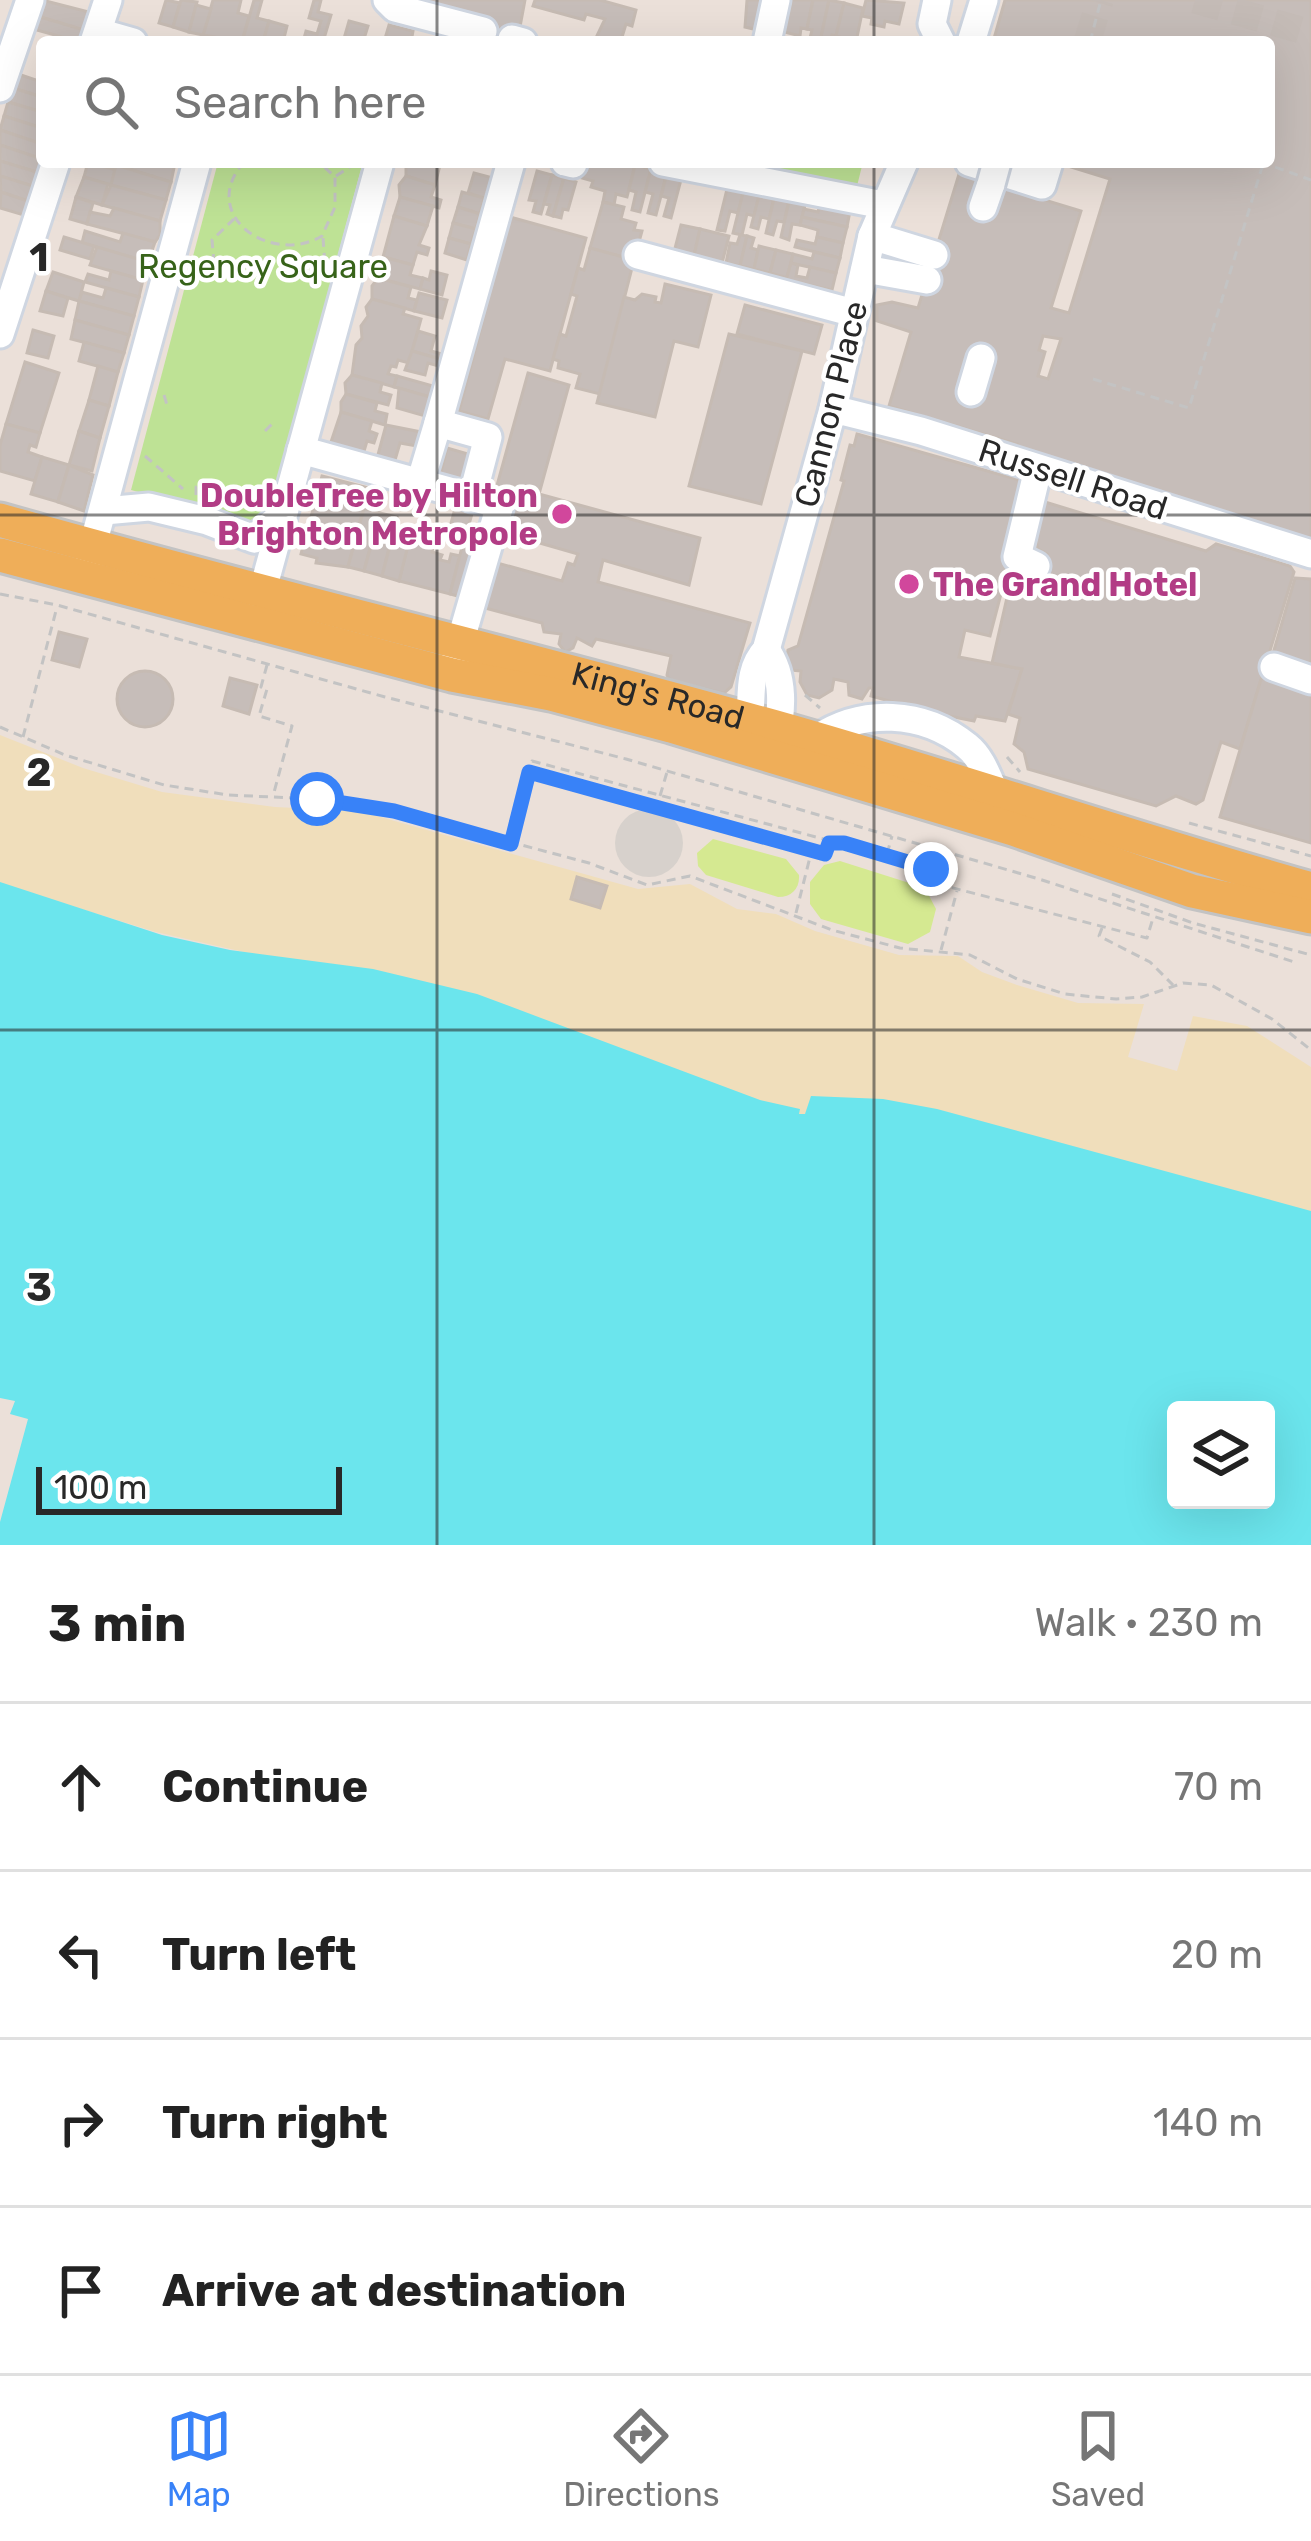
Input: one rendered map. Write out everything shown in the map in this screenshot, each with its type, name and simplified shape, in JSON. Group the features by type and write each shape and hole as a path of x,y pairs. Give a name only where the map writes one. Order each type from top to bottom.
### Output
{"main road":[{"name":"King's Road","path":"0,520 89,560 452,675 761,737 846,739 1192,891 1311,917"},
{"name":"King's Road","path":"0,555 34,564 89,560 262,593 463,642 761,737 846,739 995,795 1311,890"}],"street":[{"path":"0,88 30,0"},
{"path":"96,36 108,0"},
{"path":"387,0 395,8 483,31"},
{"path":"768,36 776,0"},
{"path":"937,0 932,24 938,36"},
{"path":"973,36 984,0"},
{"path":"0,334 54,168"},
{"path":"89,560 116,508 112,477 197,168"},
{"path":"116,508 208,510 254,539 301,450 378,168"},
{"path":"420,483 510,168"},
{"path":"694,168 883,205"},
{"name":"Cannon Place","path":"761,737 753,664 766,650 833,409 872,236 901,168"},
{"path":"989,168 1042,184 1047,168"},
{"path":"865,269 930,268 872,236"},
{"path":"638,255 854,313"},
{"path":"964,390 974,356"},
{"name":"Russell Road","path":"833,409 918,441 1038,469 1311,554"},
{"path":"438,423 488,437 472,498"},
{"path":"301,450 500,506 452,675"},
{"path":"1036,566 1017,557 1038,469"},
{"path":"262,593 277,503"},
{"path":"0,540 34,564"},
{"path":"1274,668 1311,680"}],"path":[{"path":"1092,36 1101,0"},
{"path":"241,168 230,188 230,203 235,218 253,236 275,245 297,246 322,236"},
{"path":"311,288 322,274 322,236 335,207 334,177 325,168"},
{"path":"334,177 347,168"},
{"path":"1093,379 1189,408 1261,168"},
{"path":"1275,168 1311,180"},
{"path":"214,262 211,243 235,218"},
{"path":"164,395 166,405"},
{"path":"265,431 272,424"},
{"path":"143,456 175,484 203,500 208,510"},
{"path":"195,494 198,484 208,483 213,492 208,510"},
{"path":"208,510 266,490 277,503"},
{"path":"0,594 57,605 668,771 1294,962"},
{"path":"23,738 57,605"},
{"path":"268,664 259,716 292,726 273,798"},
{"path":"797,685 846,739"},
{"path":"0,727 164,785 356,803 590,863 642,884 691,876 795,916 900,948 970,955 1017,979 1065,994 1130,998 1201,983 1222,989 1272,1018 1310,1047"},
{"path":"1004,753 1028,779"},
{"path":"511,844 532,760 887,856 937,872 934,883 1147,938 1153,917"},
{"path":"660,796 668,771"},
{"path":"529,772 812,851 825,854 829,843"},
{"path":"1188,823 1311,856"},
{"path":"887,856 892,836"},
{"path":"795,916 812,851"},
{"path":"941,950 958,889"},
{"path":"1103,926 1099,936 1150,962 1174,986"}],"green space":[{"name":"Regency Square","path":"216,168 361,168 265,526 131,490"},
{"path":"766,168 862,168 856,190"},
{"path":"713,839 786,859 799,875 796,888 778,897 706,875 698,866 697,853"},
{"path":"840,861 925,888 936,909 930,932 908,944 821,919 810,904 810,882 824,865"}],"sand":[{"path":"0,735 162,792 275,807 359,811 638,889 690,884 737,909 776,914 815,931 899,955 958,956 982,972 1078,1003 1144,1004 1128,1057 1177,1071 1193,1016 1247,1026 1311,1067 1311,1225 815,1123 341,974 156,932 0,884"}],"shaded area":[{"path":"649,809 673,819 683,843 673,867 649,877 625,867 615,843 625,819"}],"water":[{"path":"0,882 162,935 230,950 373,969 477,994 760,1100 800,1109 799,1114 805,1114 811,1096 883,1099 937,1109 1311,1211 1311,1545 0,1545"}],"pier":[{"path":"0,1398 15,1401 10,1414 28,1419 0,1522"}],"building":[{"path":"42,0 89,12 84,30 37,16"},
{"path":"166,0 180,3 173,27 159,23"},
{"path":"181,0 197,2 189,32 173,27"},
{"path":"213,0 241,0 238,13 249,16 244,36 203,35"},
{"path":"254,0 262,0 257,18 269,21 265,36 244,36"},
{"path":"314,0 321,0 318,12 331,15 325,36 305,36 306,31 317,34 321,21 309,18"},
{"path":"398,0 525,0 516,36 476,36"},
{"path":"535,0 600,0 636,10 632,26 626,24 622,36 597,36 605,19 586,14 584,20 533,6"},
{"path":"747,0 764,0 757,30 745,27"},
{"path":"792,0 813,0 807,29 801,28 800,36 784,32"},
{"path":"813,0 829,0 821,36 810,36 812,30 807,29"},
{"path":"829,0 844,3 836,36 821,36"},
{"path":"866,0 904,3 899,24 871,24 872,18 862,16"},
{"path":"1005,0 1311,0 1311,545 1014,454 1017,444 889,406 911,332 877,321 877,305 892,302 918,308 959,174 1081,211 1051,308 1069,313 1110,179 1074,168 1275,168 1275,36 995,36","holes":["1043,336 1061,339 1048,379 1038,376 1045,352 1039,350"]},
{"path":"844,3 863,8 857,36 836,36"},
{"path":"196,5 211,9 203,35 189,32"},
{"path":"37,16 84,30 82,36 58,36 33,29"},
{"path":"269,21 287,26 284,36 265,36"},
{"path":"349,21 368,26 365,36 345,36"},
{"path":"389,25 413,31 412,36 386,36"},
{"path":"18,74 36,80 36,95 13,88"},
{"path":"13,88 36,95 36,110 8,102"},
{"path":"8,102 36,110 36,126 4,116"},
{"path":"4,116 36,126 36,142 0,130"},
{"path":"0,130 36,142 36,157 0,145"},
{"path":"0,145 36,157 40,173 0,161"},
{"path":"0,161 40,173 36,187 0,176"},
{"path":"86,168 116,170 111,185 84,177"},
{"path":"115,168 171,182 166,200 111,185"},
{"path":"126,168 174,168 171,182"},
{"path":"406,168 439,168 435,185 406,176"},
{"path":"585,168 634,168 627,197 616,194 614,205 603,202 605,191 582,178"},
{"path":"634,168 651,169 640,212 632,210 636,192 629,190"},
{"path":"651,169 667,173 656,215 648,213 653,194 645,192"},
{"path":"537,171 552,175 541,214 533,212 536,201 529,200"},
{"path":"474,173 493,178 487,199 468,193"},
{"path":"667,173 682,176 671,218 664,216 669,198 661,196"},
{"path":"552,175 564,178 553,216 547,214 550,205 544,204"},
{"path":"0,176 36,187 31,202 1,192"},
{"path":"406,176 435,185 431,197 441,200 439,208 400,197 399,185"},
{"path":"84,177 108,184 102,205 76,197"},
{"path":"564,178 576,182 561,218 553,216"},
{"path":"111,185 166,200 160,221 102,205"},
{"path":"728,185 744,189 738,213 730,211 725,231 717,230"},
{"path":"744,189 760,192 754,216 747,214 742,235 733,233"},
{"path":"1,192 31,202 27,216 0,208"},
{"path":"462,192 484,198 480,214 458,207"},
{"path":"760,192 775,194 769,219 761,217 758,229 751,227"},
{"path":"775,194 790,197 784,222 777,221 773,235 766,233"},
{"path":"76,197 93,203 87,224 70,219"},
{"path":"400,197 433,206 427,226 394,216"},
{"path":"790,197 806,201 800,225 792,224 789,240 781,237"},
{"path":"603,202 624,207 621,219 636,223 634,230 642,231 634,260 590,248"},
{"path":"820,205 850,211 847,227 802,217 804,209 818,212"},
{"path":"458,207 480,214 476,229 453,223"},
{"path":"114,208 160,221 160,235 155,242 87,224 90,212 110,216"},
{"path":"394,216 427,226 419,245 429,248 427,255 417,252 413,265 383,257"},
{"path":"510,217 586,238 550,371 505,359 488,419 459,411"},
{"path":"802,217 847,227 843,243 817,237 818,230 800,225"},
{"path":"453,223 476,229 471,244 449,238"},
{"path":"681,225 700,229 693,260 673,256"},
{"path":"700,229 729,236 721,267 693,260"},
{"path":"85,231 120,242 123,233 155,242 148,262 82,243"},
{"path":"740,235 747,236 740,266 726,263 730,243 737,244"},
{"path":"747,236 754,238 751,248 758,250 754,269 740,266"},
{"path":"64,237 94,246 90,259 60,250"},
{"path":"817,237 843,243 840,258 795,247 797,240 815,244"},
{"path":"449,238 471,244 467,260 445,253"},
{"path":"759,246 776,250 770,273 754,269"},
{"path":"97,247 148,262 143,280 90,265"},
{"path":"590,248 634,260 600,394 576,388 580,374 558,368 559,361 553,359 560,334 566,336 577,296 571,294 578,268 584,270"},
{"path":"776,250 793,254 787,278 770,273"},
{"path":"814,252 840,258 836,273 791,263 793,254 812,259"},
{"path":"383,257 413,265 410,275 423,278 420,289 378,278 377,266"},
{"path":"791,263 798,265 796,276 807,278 810,267 836,273 832,290 786,280"},
{"path":"111,271 143,280 139,297 85,282 88,274 109,280"},
{"path":"431,271 447,275 442,295 420,289"},
{"path":"53,272 84,282 79,301 46,291"},
{"path":"378,278 411,287 408,298 417,300 414,311 372,299"},
{"path":"665,284 711,295 698,347 674,341 655,417 597,403 624,297 635,300 642,294 661,303"},
{"path":"106,288 139,297 134,316 79,301 82,292 103,298"},
{"path":"46,291 68,298 63,316 40,311"},
{"path":"419,293 447,300 442,318 414,311"},
{"path":"372,299 405,308 403,314 421,319 409,363 398,360 396,367 391,366 388,374 397,376 394,387 352,375 361,326 368,316 366,307"},
{"path":"79,301 134,316 129,335 75,320"},
{"path":"745,305 822,325 814,354 737,334"},
{"path":"75,320 129,335 124,353 71,339"},
{"path":"33,330 54,336 48,358 27,353"},
{"path":"418,331 435,336 431,351 442,354 440,359 412,351"},
{"path":"729,334 802,351 761,504 689,486"},
{"path":"84,342 124,353 118,372 79,361"},
{"path":"412,351 440,359 439,366 428,363 425,375 405,370"},
{"path":"25,362 59,373 40,433 6,424"},
{"path":"98,366 118,372 109,406 89,400"},
{"name":"DoubleTree by Hilton Brighton Metropole","path":"528,373 569,385 539,494 700,538 689,585 603,560 598,582 750,623 731,687 724,693 670,681 671,656 596,639 592,646 577,638 565,652 559,644 561,634 544,632 542,623 481,607 494,562 562,581 568,563 574,565 578,554 505,533 516,495 496,489"},
{"path":"352,375 382,383 380,392 391,395 388,405 346,394 345,383"},
{"path":"397,376 433,386 430,397 394,387"},
{"path":"399,388 430,397 425,416 397,408"},
{"path":"346,394 377,403 375,411 387,414 385,425 341,412"},
{"path":"89,400 109,406 100,438 79,431"},
{"path":"341,412 372,421 369,431 377,434 374,443 367,441 362,458 330,445"},
{"path":"6,424 40,433 36,447 30,445 28,452 42,457 35,481 0,471"},
{"path":"386,425 421,432 417,446 400,443 393,467 376,462"},
{"path":"79,431 100,438 92,471 69,465"},
{"name":"The Grand Hotel","path":"857,434 1030,483 990,636 965,630 959,657 1022,669 1005,721 976,716 974,721 929,712 871,696 873,688 862,699 849,695 848,682 834,679 832,690 819,698 807,695 800,682 801,671 791,670 786,661 788,650 798,646 850,445 854,446"},
{"path":"447,448 468,454 460,486 439,480"},
{"path":"42,457 69,465 58,502 31,494"},
{"path":"69,465 93,475 84,511 58,502"},
{"path":"322,476 369,488 348,567 316,563 317,558 301,554"},
{"path":"1045,502 1206,551 1216,544 1290,566 1294,572 1240,749 1221,742 1203,800 1196,804 1176,796 1156,806 1028,769 1024,752 1014,744 1020,718 1008,714 1022,669 992,663 1011,580 1038,587 1047,554 1038,549 1035,536"},
{"path":"456,505 473,510 465,539 448,534"},
{"path":"364,508 380,513 364,571 348,567"},
{"path":"380,513 397,517 382,576 364,571"},
{"path":"420,533 429,535 427,541 434,543 432,552 442,555 440,560 449,562 451,554 460,556 450,594 399,581 409,541 417,543"},
{"path":"475,533 485,536 468,599 450,594 462,547 471,549"},
{"path":"393,534 401,536 399,543 408,545 399,581 382,576"},
{"path":"1295,578 1311,579 1311,669 1272,657"},
{"path":"59,632 87,639 79,667 52,660"},
{"path":"145,671 165,679 173,699 165,719 145,727 125,719 117,699 125,679"},
{"path":"1262,676 1311,691 1311,843 1220,817"},
{"path":"230,678 257,685 249,714 223,706"},
{"path":"577,877 607,886 600,908 571,899"}],"tunnel":[{"path":"1089,36 1100,0"},
{"path":"1195,0 1311,33"}],"place":[{"name":"DoubleTree by Hilton Brighton Metropole","path":"562,514"},
{"name":"The Grand Hotel","path":"909,584"}],"route":[{"path":"317,799 394,811 511,844 529,772 825,854 829,843 844,843 931,869"}]}
